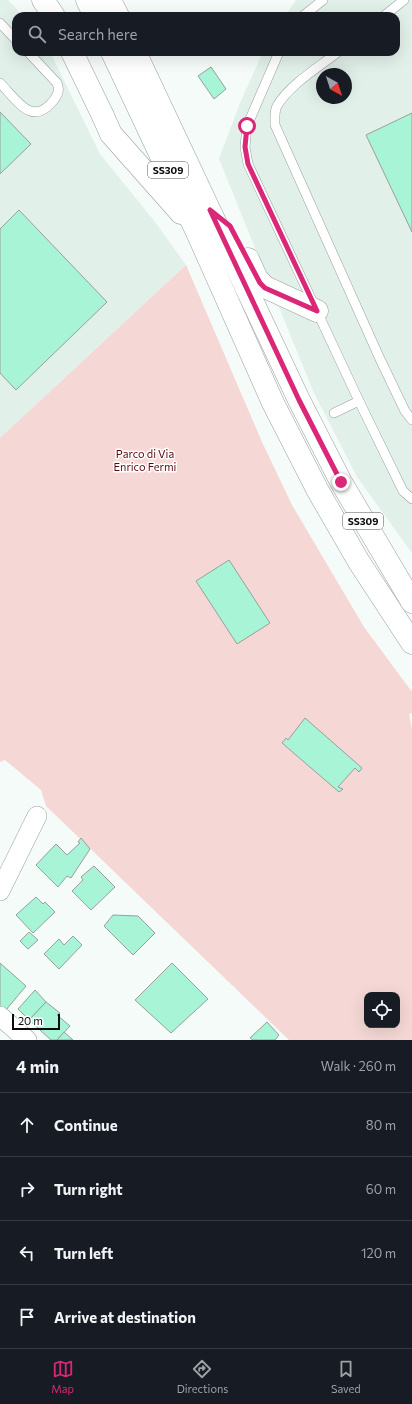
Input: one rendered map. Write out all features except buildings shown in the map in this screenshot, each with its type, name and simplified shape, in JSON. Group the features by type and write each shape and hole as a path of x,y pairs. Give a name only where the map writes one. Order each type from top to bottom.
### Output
{"main road":[{"path":"43,0 52,12"},
{"path":"87,0 93,12"},
{"path":"110,0 116,12"},
{"path":"74,56 111,134 196,230"},
{"name":"SS309","path":"114,56 196,230 273,403 315,484 359,562 412,643"},
{"name":"SS309","path":"137,56 299,400 338,476 387,562 412,602"},
{"path":"210,210 230,226 260,283 265,288 317,311"}],"street":[{"path":"0,891 37,816"},
{"path":"0,1016 27,1040"}],"lane":[{"path":"51,0 54,12"},
{"path":"308,12 323,0"},
{"path":"389,12 404,0"},
{"path":"0,23 12,36"},
{"path":"0,83 26,110 36,114 44,109 53,101 59,88 57,83 32,56"},
{"path":"277,56 247,126 245,147 248,164 359,402 403,491 412,499"},
{"path":"333,56 283,98 276,108 275,125 380,359 405,411 412,420"},
{"path":"334,413 359,402"}],"shaded area":[{"path":"0,0 8,0 19,12 12,12 12,56 52,56 100,154 155,222 186,265 0,438"},
{"path":"296,0 412,0 412,553 357,477 313,391 219,159 240,103 261,56 400,56 400,12 288,12"}],"green space":[{"name":"Parco di Via Enrico Fermi","path":"186,265 262,442 292,505 364,627 412,692 412,713 409,714 412,730 412,1040 289,1040 46,806 41,790 5,760 0,762 0,438"}],"route":[{"path":"247,126 245,147 248,164 317,311 265,288 257,280 247,257 230,226 210,210 299,400 341,482"}]}
